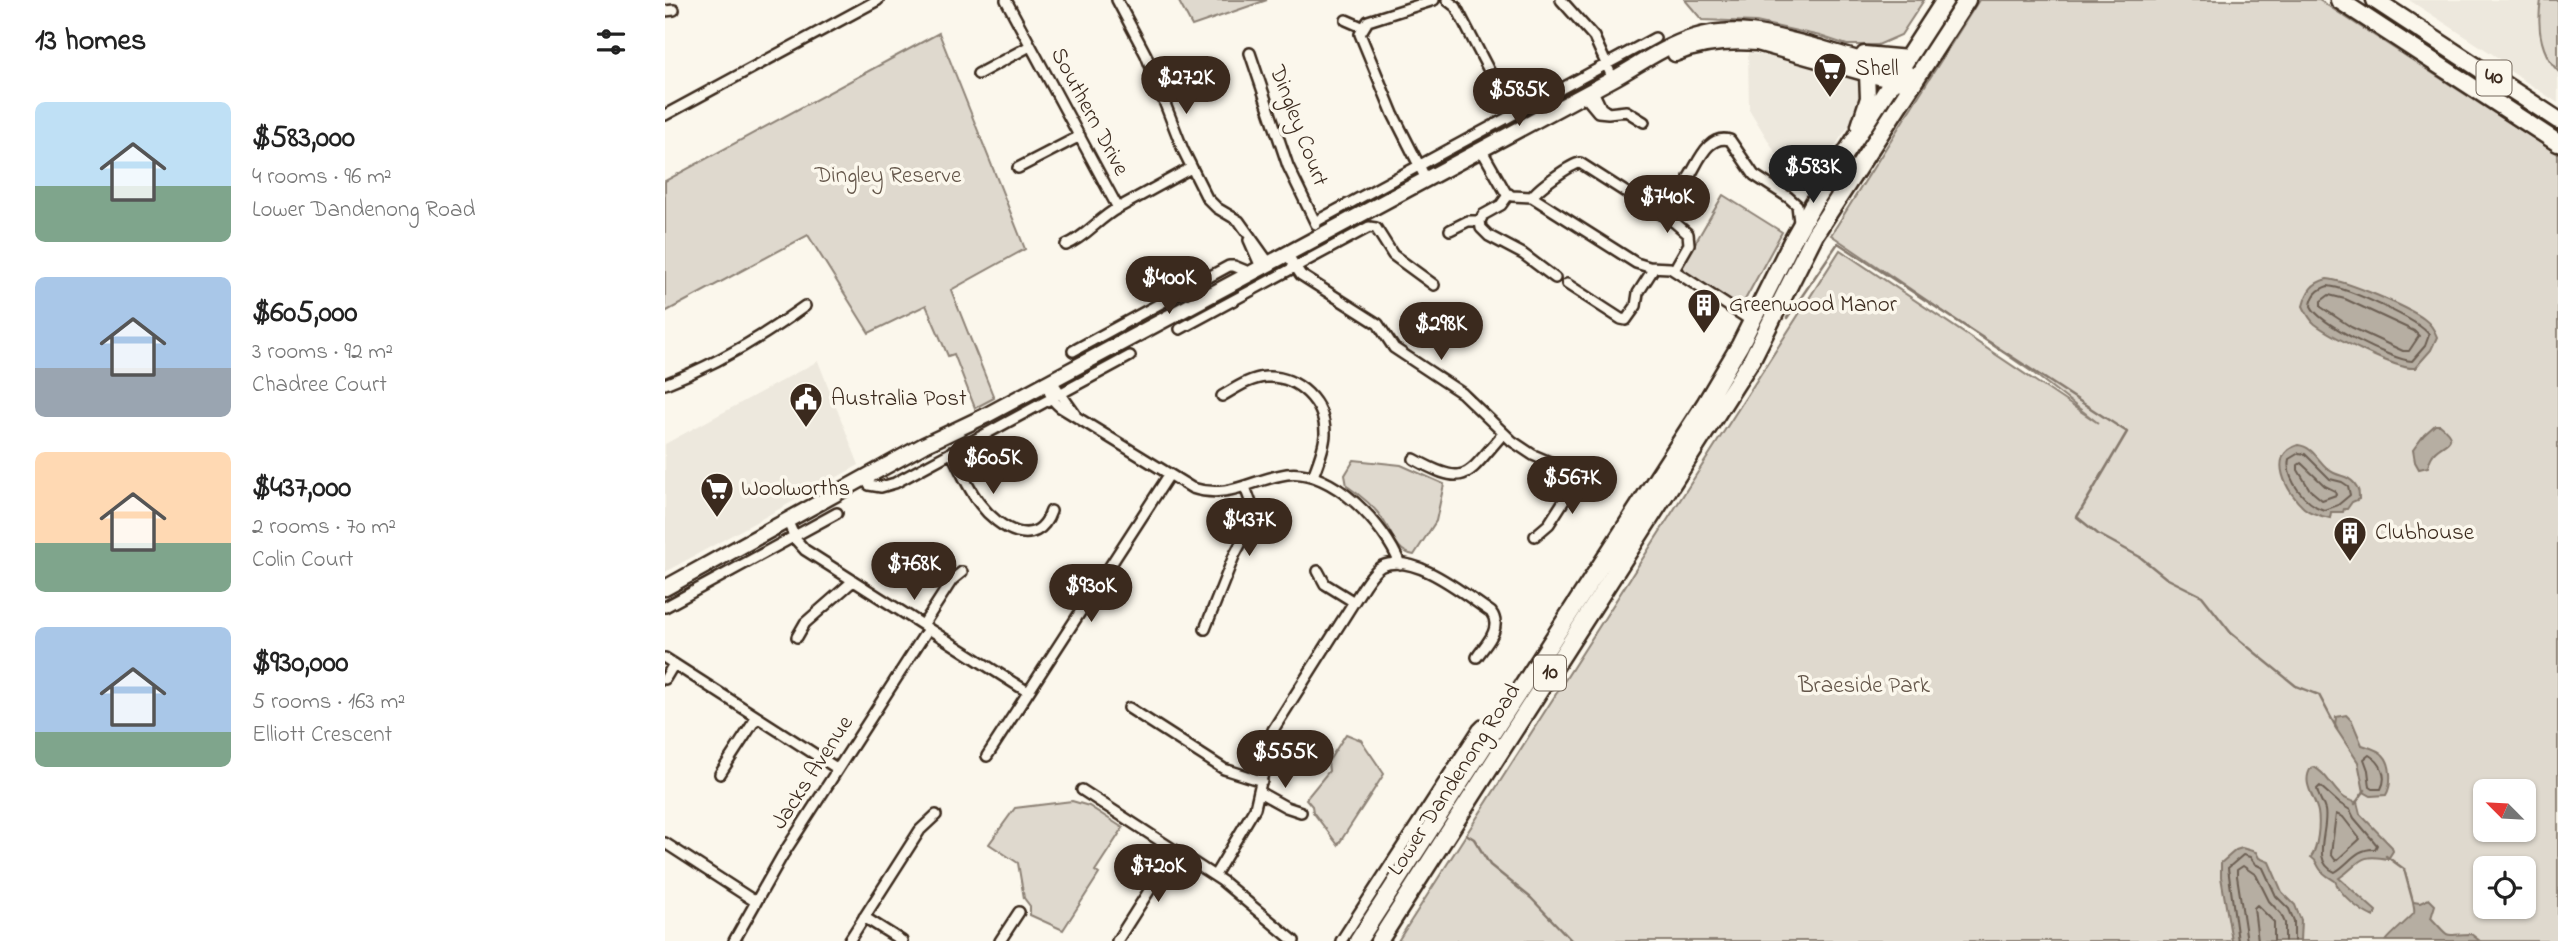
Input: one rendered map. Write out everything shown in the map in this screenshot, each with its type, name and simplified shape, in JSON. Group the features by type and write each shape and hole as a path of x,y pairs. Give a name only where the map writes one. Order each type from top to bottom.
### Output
{"highway":[{"name":"Lower Dandenong Road","path":"1358,941 1488,726 1705,404 1753,322 1819,195 1945,0"},
{"name":"Lower Dandenong Road","path":"1378,941 1752,359 1806,250 1967,0"},
{"name":"40","path":"2339,0 2558,142"},
{"name":"40","path":"2375,0 2558,120"}],"main road":[{"path":"790,527 934,439 985,416 1287,254 1319,224 1426,179 1633,68 1658,51 1713,32 1731,30 1766,34 1838,53 1900,70 1914,80"},
{"path":"1633,68 1709,44 1741,42 1775,47 1867,74 1900,70"},
{"path":"1854,141 1868,98 1867,74"},
{"path":"665,588 760,537 790,527 869,485 957,436 985,416"}],"street":[{"path":"665,115 878,0"},
{"name":"Southern Drive","path":"1006,0 1118,208 1191,169"},
{"path":"1073,351 1229,267 1261,268 1247,232 1239,221 1211,203 1191,169 1146,55 1117,0"},
{"path":"1426,179 1399,128 1360,37 1362,27 1371,19 1434,0"},
{"path":"1447,0 1456,7 1512,115"},
{"path":"1561,0 1594,37 1613,79"},
{"path":"1346,20 1362,27"},
{"path":"1319,224 1419,165 1655,38"},
{"path":"978,74 1030,46"},
{"name":"Dingley Court","path":"1250,53 1288,166 1319,224"},
{"path":"1588,92 1595,109 1608,113 1626,111 1644,122"},
{"path":"1018,168 1080,136"},
{"path":"1689,177 1712,142 1727,139 1736,146 1759,179 1789,197 1799,209 1799,229"},
{"path":"1481,149 1501,187 1509,194 1532,197 1630,259 1654,268 1674,270 1753,322"},
{"path":"1532,197 1541,185 1559,176 1572,164 1580,163 1674,222 1688,234 1689,244 1674,270"},
{"path":"1509,194 1501,205 1483,215 1481,228 1486,234 1523,254 1555,278"},
{"path":"1789,197 1804,200 1819,195"},
{"path":"1066,245 1079,239 1107,214 1118,208"},
{"path":"1450,230 1468,222 1480,221"},
{"path":"1180,329 1370,227 1377,228 1393,255 1434,285"},
{"path":"1287,254 1294,267 1305,278 1378,324 1394,348 1462,393 1503,434 1533,455 1568,469 1574,478 1572,488 1549,524 1535,536"},
{"path":"1567,284 1626,320 1636,306 1637,296 1654,268"},
{"path":"665,384 691,374 765,335 805,306"},
{"path":"1087,344 1094,358"},
{"path":"869,485 895,483 1130,355"},
{"path":"1222,396 1250,380 1268,377 1287,380 1303,388 1319,409 1325,427 1324,445 1313,476"},
{"path":"1049,382 1048,391 1055,396 1060,407 1192,488 1208,492 1234,491 1283,475 1313,476 1360,506 1376,522 1391,547 1396,564"},
{"path":"1414,459 1445,475 1463,475 1473,468 1503,434"},
{"path":"951,452 981,505 1008,527 1024,533 1036,532 1044,525 1051,511"},
{"path":"987,756 1169,475"},
{"path":"1205,629 1234,556 1252,522 1252,506 1245,487"},
{"path":"665,607 790,527 837,513"},
{"path":"790,527 801,547 1028,692"},
{"path":"1215,875 1249,820 1259,792 1276,723 1369,579 1396,564 1412,565 1425,570 1493,614 1496,628 1477,657"},
{"path":"1318,571 1322,582 1354,602"},
{"name":"Jacks Avenue","path":"734,941 782,856 952,580 963,572"},
{"path":"797,637 805,623 853,581"},
{"path":"665,658 838,769"},
{"path":"665,679 674,664"},
{"path":"1129,708 1224,769 1262,781"},
{"path":"720,774 757,717"},
{"name":"Lower Dandenong Road","path":"1341,941 1488,726"},
{"path":"1081,790 1215,875 1294,941"},
{"path":"1259,792 1300,812"},
{"path":"849,941 920,830 936,815"},
{"path":"665,843 757,902"},
{"path":"1117,941 1175,850"},
{"path":"1000,941 1019,912"},
{"path":"864,917 902,941"}],"shaded area":[{"path":"2409,0 2558,0 2558,103 2501,65 2500,59"},
{"name":"Shell","path":"1748,53 1787,59 1853,77 1863,83 1858,112 1815,175 1777,155 1749,109"},
{"path":"818,361 859,465 665,572 665,444"}],"green space":[{"path":"1178,0 1267,0 1192,26"},
{"path":"1685,0 1924,0 1901,35 1878,45 1847,45 1820,36 1756,22 1702,20"},
{"name":"Braeside Park","path":"1979,0 2319,0 2558,154 2558,941 1398,941 1840,250 2098,423 2032,372 1831,235"},
{"path":"2541,0 2558,0 2558,71 2547,55 2541,38"},
{"name":"Dingley Reserve","path":"939,33 1025,249 951,290 994,398 975,408 954,354 948,356 926,305 869,333 808,235 665,312 665,181"},
{"path":"1723,195 1782,232 1740,309 1680,269"},
{"path":"1354,460 1401,465 1444,484 1436,521 1414,555 1402,550 1374,508 1347,486 1345,475"},
{"path":"1346,734 1361,740 1384,774 1338,845 1306,799 1329,771 1328,762"},
{"path":"1072,801 1089,806 1123,828 1095,871 1099,874 1063,930 1030,915 1018,863 989,844 1015,808"}],"water":[{"path":"2327,279 2377,295 2424,319 2437,337 2431,350 2415,368 2406,367 2364,351 2315,324 2303,306 2311,288"},
{"path":"2435,425 2440,425 2447,431 2450,440 2435,452 2428,467 2419,469 2413,450"},
{"path":"2298,445 2309,449 2329,470 2351,480 2358,489 2359,499 2343,512 2331,512 2330,518 2304,508 2286,484 2281,465 2288,450"},
{"path":"2346,715 2352,721 2362,745 2379,752 2386,759 2390,775 2386,795 2371,796 2364,792 2358,762 2335,727 2336,717"},
{"path":"2314,767 2338,793 2357,802 2360,814 2392,847 2393,851 2388,859 2365,858 2339,878 2376,911 2374,917 2351,902 2311,857 2317,842 2319,823 2307,779"},
{"path":"2242,848 2256,852 2259,858 2269,862 2282,892 2295,905 2301,920 2300,941 2232,941 2221,863"},
{"path":"2429,899 2435,905 2431,918 2445,933 2471,934 2480,941 2386,941 2414,913 2413,902 2420,903"}],"waterway":[{"path":"1787,318 1838,243 2127,432 2077,517 2098,534 2140,557 2166,578 2202,596 2231,633 2296,686 2319,695 2337,729"},
{"path":"2355,804 2365,790"},
{"path":"1466,834 1474,839 1490,865 1531,898 1572,941"},
{"path":"2386,856 2404,869 2413,902"}],"place":[{"name":"Shell","path":"1830,99"},
{"name":"Greenwood Manor","path":"1704,335"},
{"name":"Australia Post","path":"806,429"},
{"name":"Woolworths","path":"717,519"},
{"name":"Clubhouse","path":"2350,563"}]}
